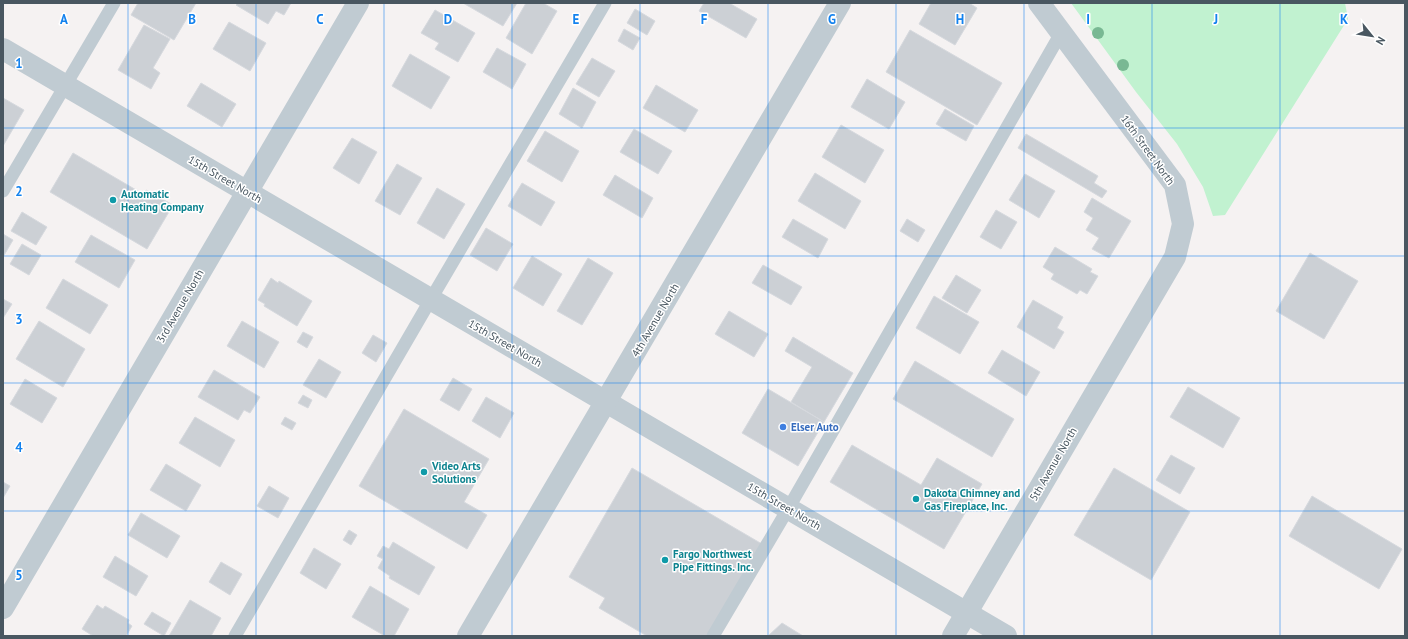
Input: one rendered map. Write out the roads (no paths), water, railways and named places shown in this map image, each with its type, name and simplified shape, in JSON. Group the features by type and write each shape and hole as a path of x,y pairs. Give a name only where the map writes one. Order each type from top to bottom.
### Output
{"street":[{"name":"3rd Avenue North","path":"3,608 358,3"},
{"name":"4th Avenue North","path":"468,636 840,3"},
{"name":"16th Street North","path":"1040,3 1175,185 1183,224 1175,257 1130,334"},
{"name":"15th Street North","path":"3,49 1006,636"},
{"name":"5th Avenue North","path":"953,636 1130,334"}],"lane":[{"path":"3,192 114,3"},
{"path":"236,636 431,300 606,3"},
{"path":"713,636 788,509 1061,33"}],"place":[{"name":"Automatic Heating Company","path":"113,200"},
{"name":"Elser Auto","path":"783,427"},
{"name":"Video Arts Solutions","path":"424,472"},
{"name":"Dakota Chimney and Gas Fireplace, Inc.","path":"916,499"},
{"name":"Fargo Northwest Pipe Fittings. Inc.","path":"665,560"}]}
